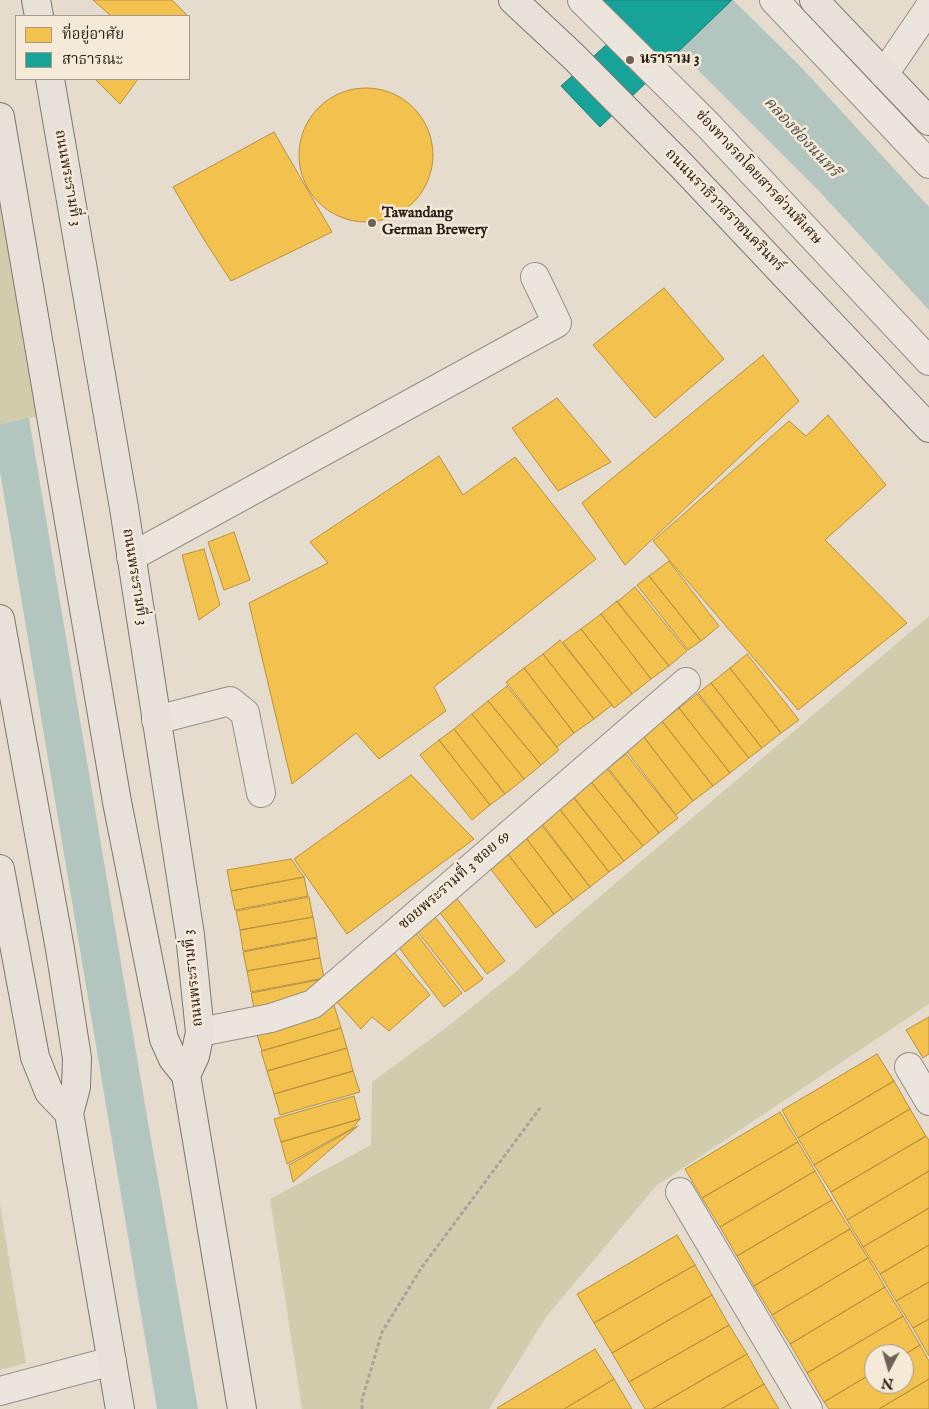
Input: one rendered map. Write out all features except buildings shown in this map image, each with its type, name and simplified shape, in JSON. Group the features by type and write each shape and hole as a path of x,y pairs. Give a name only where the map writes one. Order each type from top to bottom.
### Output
{"main road":[{"path":"36,0 39,15"},
{"name":"ถนนนราธิวาสราชนครินทร์","path":"513,0 681,165 929,428"},
{"path":"814,0 929,121"},
{"name":"ถนนพระรามที่ 3","path":"50,80 131,557 190,935 200,1032 195,1056 186,1075"},
{"path":"0,117 117,802 164,1039 173,1060 186,1075 242,1409"},
{"path":"0,618 60,949 76,1058 76,1087 69,1113 120,1409"},
{"path":"0,868 35,1057 50,1092 69,1113"}],"street":[{"name":"ช่องทางรถโดยสารด่วนพิเศษ","path":"582,0 708,125 929,361"},
{"path":"774,0 929,164"},
{"path":"884,74 929,8"},
{"path":"131,557 557,323 535,276"},
{"name":"ซอยพระรามที่ 3 ซอย 69","path":"200,1032 271,1018 313,1004 686,682"},
{"path":"156,720 230,701 245,713 261,793"},
{"path":"909,1068 929,1101"},
{"path":"680,1192 808,1409"},
{"path":"0,1391 112,1361"}],"path":[{"path":"362,1409 362,1400 382,1332 422,1267 540,1108"}],"shaded area":[{"path":"0,136 40,416 0,424"},
{"path":"929,616 929,1004 656,1186 546,1317 489,1409 302,1409 270,1199 371,1145 372,1082 447,1027 518,970 570,922"},
{"path":"0,1204 26,1363 0,1370"}],"water":[{"name":"คลองช่องนนทรี","path":"628,0 733,0 800,66 929,207 929,310 819,191"},
{"path":"29,418 198,1409 157,1409 0,472 0,424"}],"pier":[{"path":"29,416 31,418 97,804 95,805"},
{"path":"0,484 56,810 54,810"}],"place":[{"name":"นราราม 3","path":"630,60"},
{"name":"Tawandang German Brewery","path":"372,223"}]}
